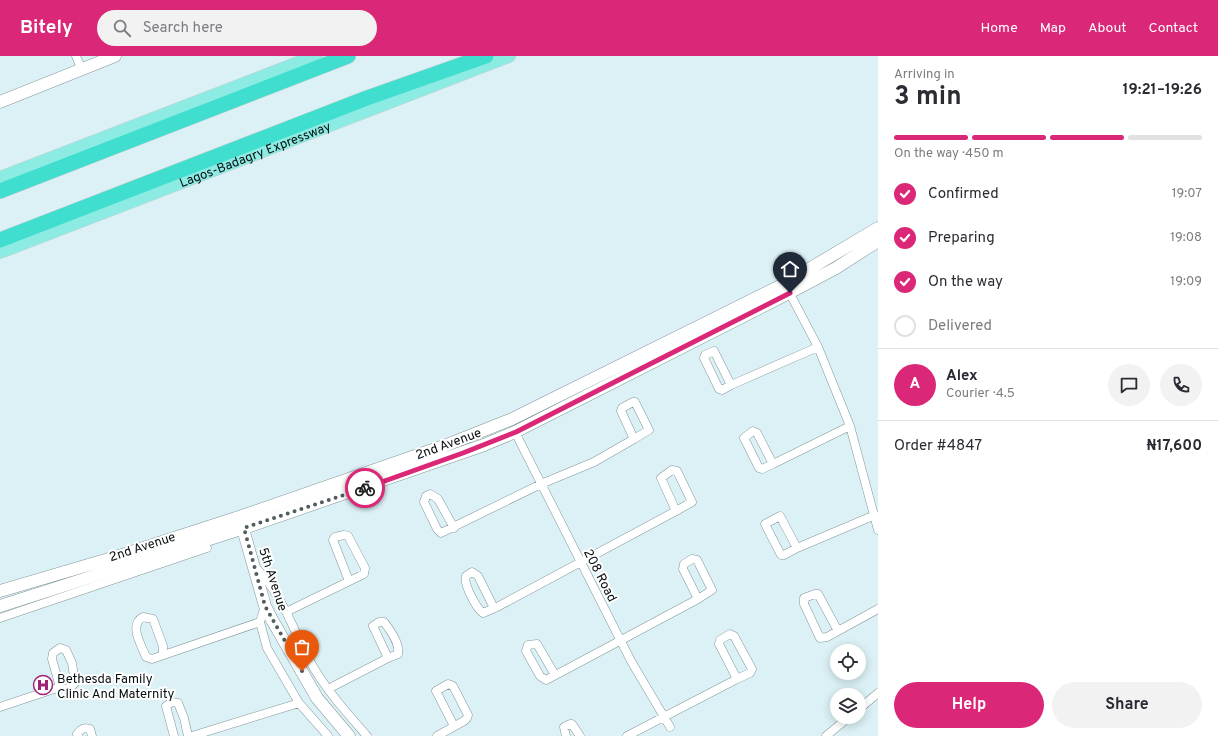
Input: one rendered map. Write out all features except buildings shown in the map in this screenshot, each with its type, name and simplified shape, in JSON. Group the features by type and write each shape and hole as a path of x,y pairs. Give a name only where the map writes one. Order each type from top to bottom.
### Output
{"highway":[{"path":"0,191 348,56"},
{"name":"Lagos-Badagry Expressway","path":"0,240 359,101 486,56"}],"main road":[{"path":"0,178 316,56"},
{"name":"Lagos-Badagry Expressway","path":"0,252 509,56"}],"street":[{"path":"76,56 81,68"},
{"path":"0,102 81,68 115,56"},
{"name":"2nd Avenue","path":"0,606 242,523 453,457 516,432 787,288 878,228"},
{"name":"2nd Avenue","path":"0,591 119,556 242,523 512,419 787,288 836,268 878,241"},
{"path":"787,288 818,347 850,426 878,530"},
{"path":"731,385 818,347"},
{"path":"773,464 850,426"},
{"name":"208 Road","path":"516,432 620,640 670,727"},
{"path":"454,528 438,499 430,494 426,496 424,502 439,532 442,533 454,528 541,484 594,462 634,439"},
{"path":"494,608 478,576 472,572 466,576 465,581 478,609 483,613 494,608 676,511 692,502 677,472 672,470 661,478 676,511"},
{"path":"797,548 781,517 765,523 781,555 784,555 874,515"},
{"name":"5th Avenue","path":"242,523 265,606 317,698 349,736"},
{"path":"286,612 364,574 365,571 348,536 344,534 334,537 333,540 349,581"},
{"path":"0,618 207,548"},
{"path":"555,675 698,599 712,590 695,558 683,566 698,599"},
{"path":"253,565 274,588 311,664 328,689 367,736"},
{"path":"838,631 818,594 804,598 804,604 820,638 827,637 838,631 878,609"},
{"path":"265,606 260,622 267,648 299,703 328,736"},
{"path":"163,655 163,646 153,619 143,617 140,618 136,626 136,631 146,657 152,659 260,622"},
{"path":"627,736 750,673 752,669 734,636 730,634 720,640 719,644 737,679"},
{"path":"0,708 60,687 64,689 70,687 75,683 75,676 66,650 60,648 53,652 52,659 60,687"},
{"path":"328,689 388,658"},
{"path":"437,736 464,721 468,715 453,686 448,684 436,691 454,726"},
{"path":"866,703 878,693"},
{"path":"174,736 166,706 172,702 178,703 184,718 188,736"},
{"path":"192,736 299,703"},
{"path":"566,736 563,729 566,725 570,724 572,724 580,736"},
{"path":"826,736 841,724"},
{"path":"78,736 77,734 81,729 87,728 90,729 92,736"}],"way so far":[{"path":"302,671 265,606 244,528 365,488"}],"place":[{"name":"Bethesda Family Clinic And Maternity","path":"43,685"}],"route":[{"path":"365,488 484,446 516,432 790,293"}]}
